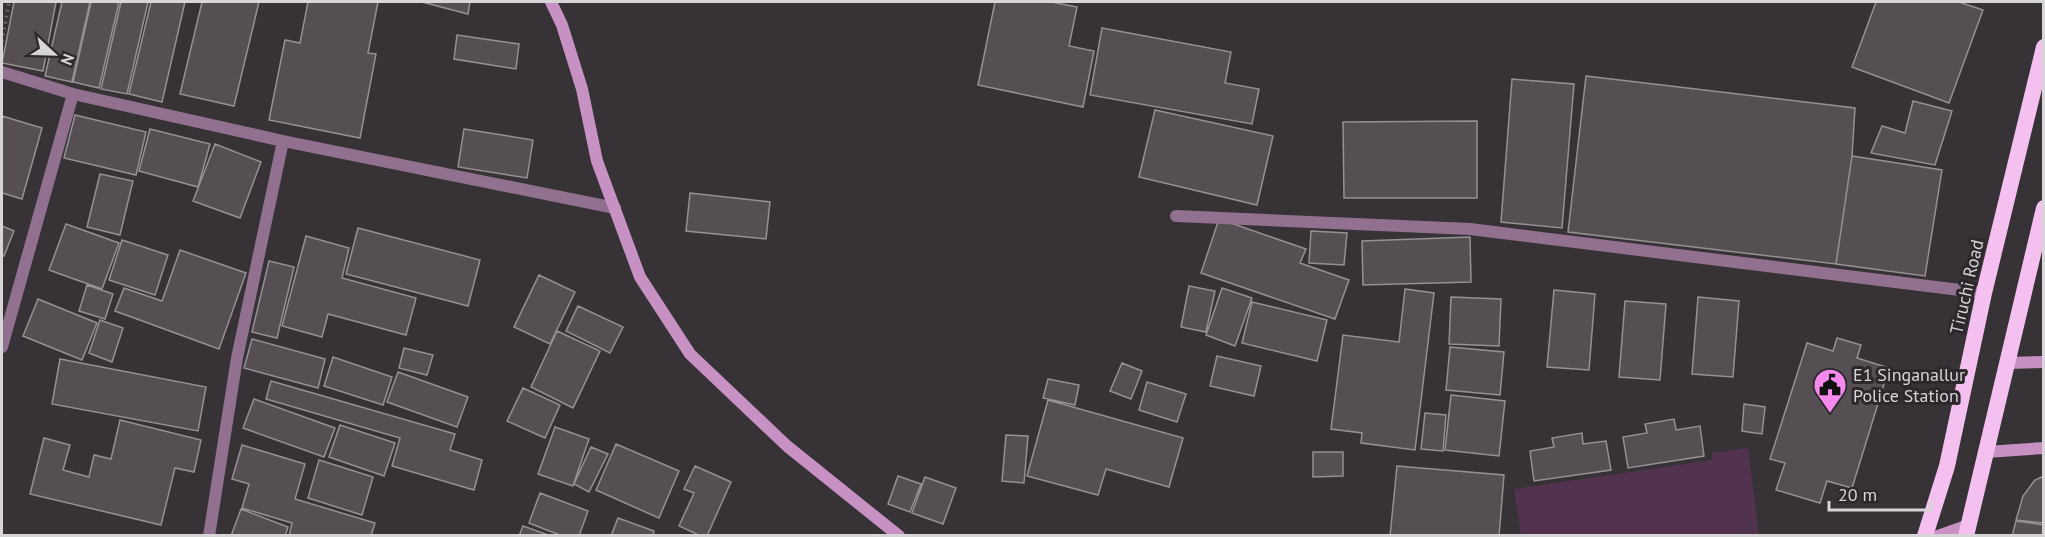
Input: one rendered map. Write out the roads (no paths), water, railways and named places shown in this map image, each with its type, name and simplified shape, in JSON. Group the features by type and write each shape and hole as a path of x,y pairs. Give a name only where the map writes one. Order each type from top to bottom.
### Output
{"highway":[{"name":"Tiruchi Road","path":"1925,536 1947,466 1984,293 2043,47"},
{"path":"1967,530 2043,208"}],"main road":[{"path":"551,2 562,25 582,89 597,161 640,276 690,354 787,446 899,536"},
{"path":"2007,363 2043,362"},
{"path":"1986,452 2043,448"},
{"path":"1938,536 1967,530"}],"street":[{"path":"2,72 73,94 284,141 615,208"},
{"path":"2,347 73,94"},
{"path":"209,536 237,358 284,141"},
{"path":"1176,216 1470,229 1984,293"}],"place":[{"name":"E1 Singanallur Police Station","path":"1830,414"}]}
